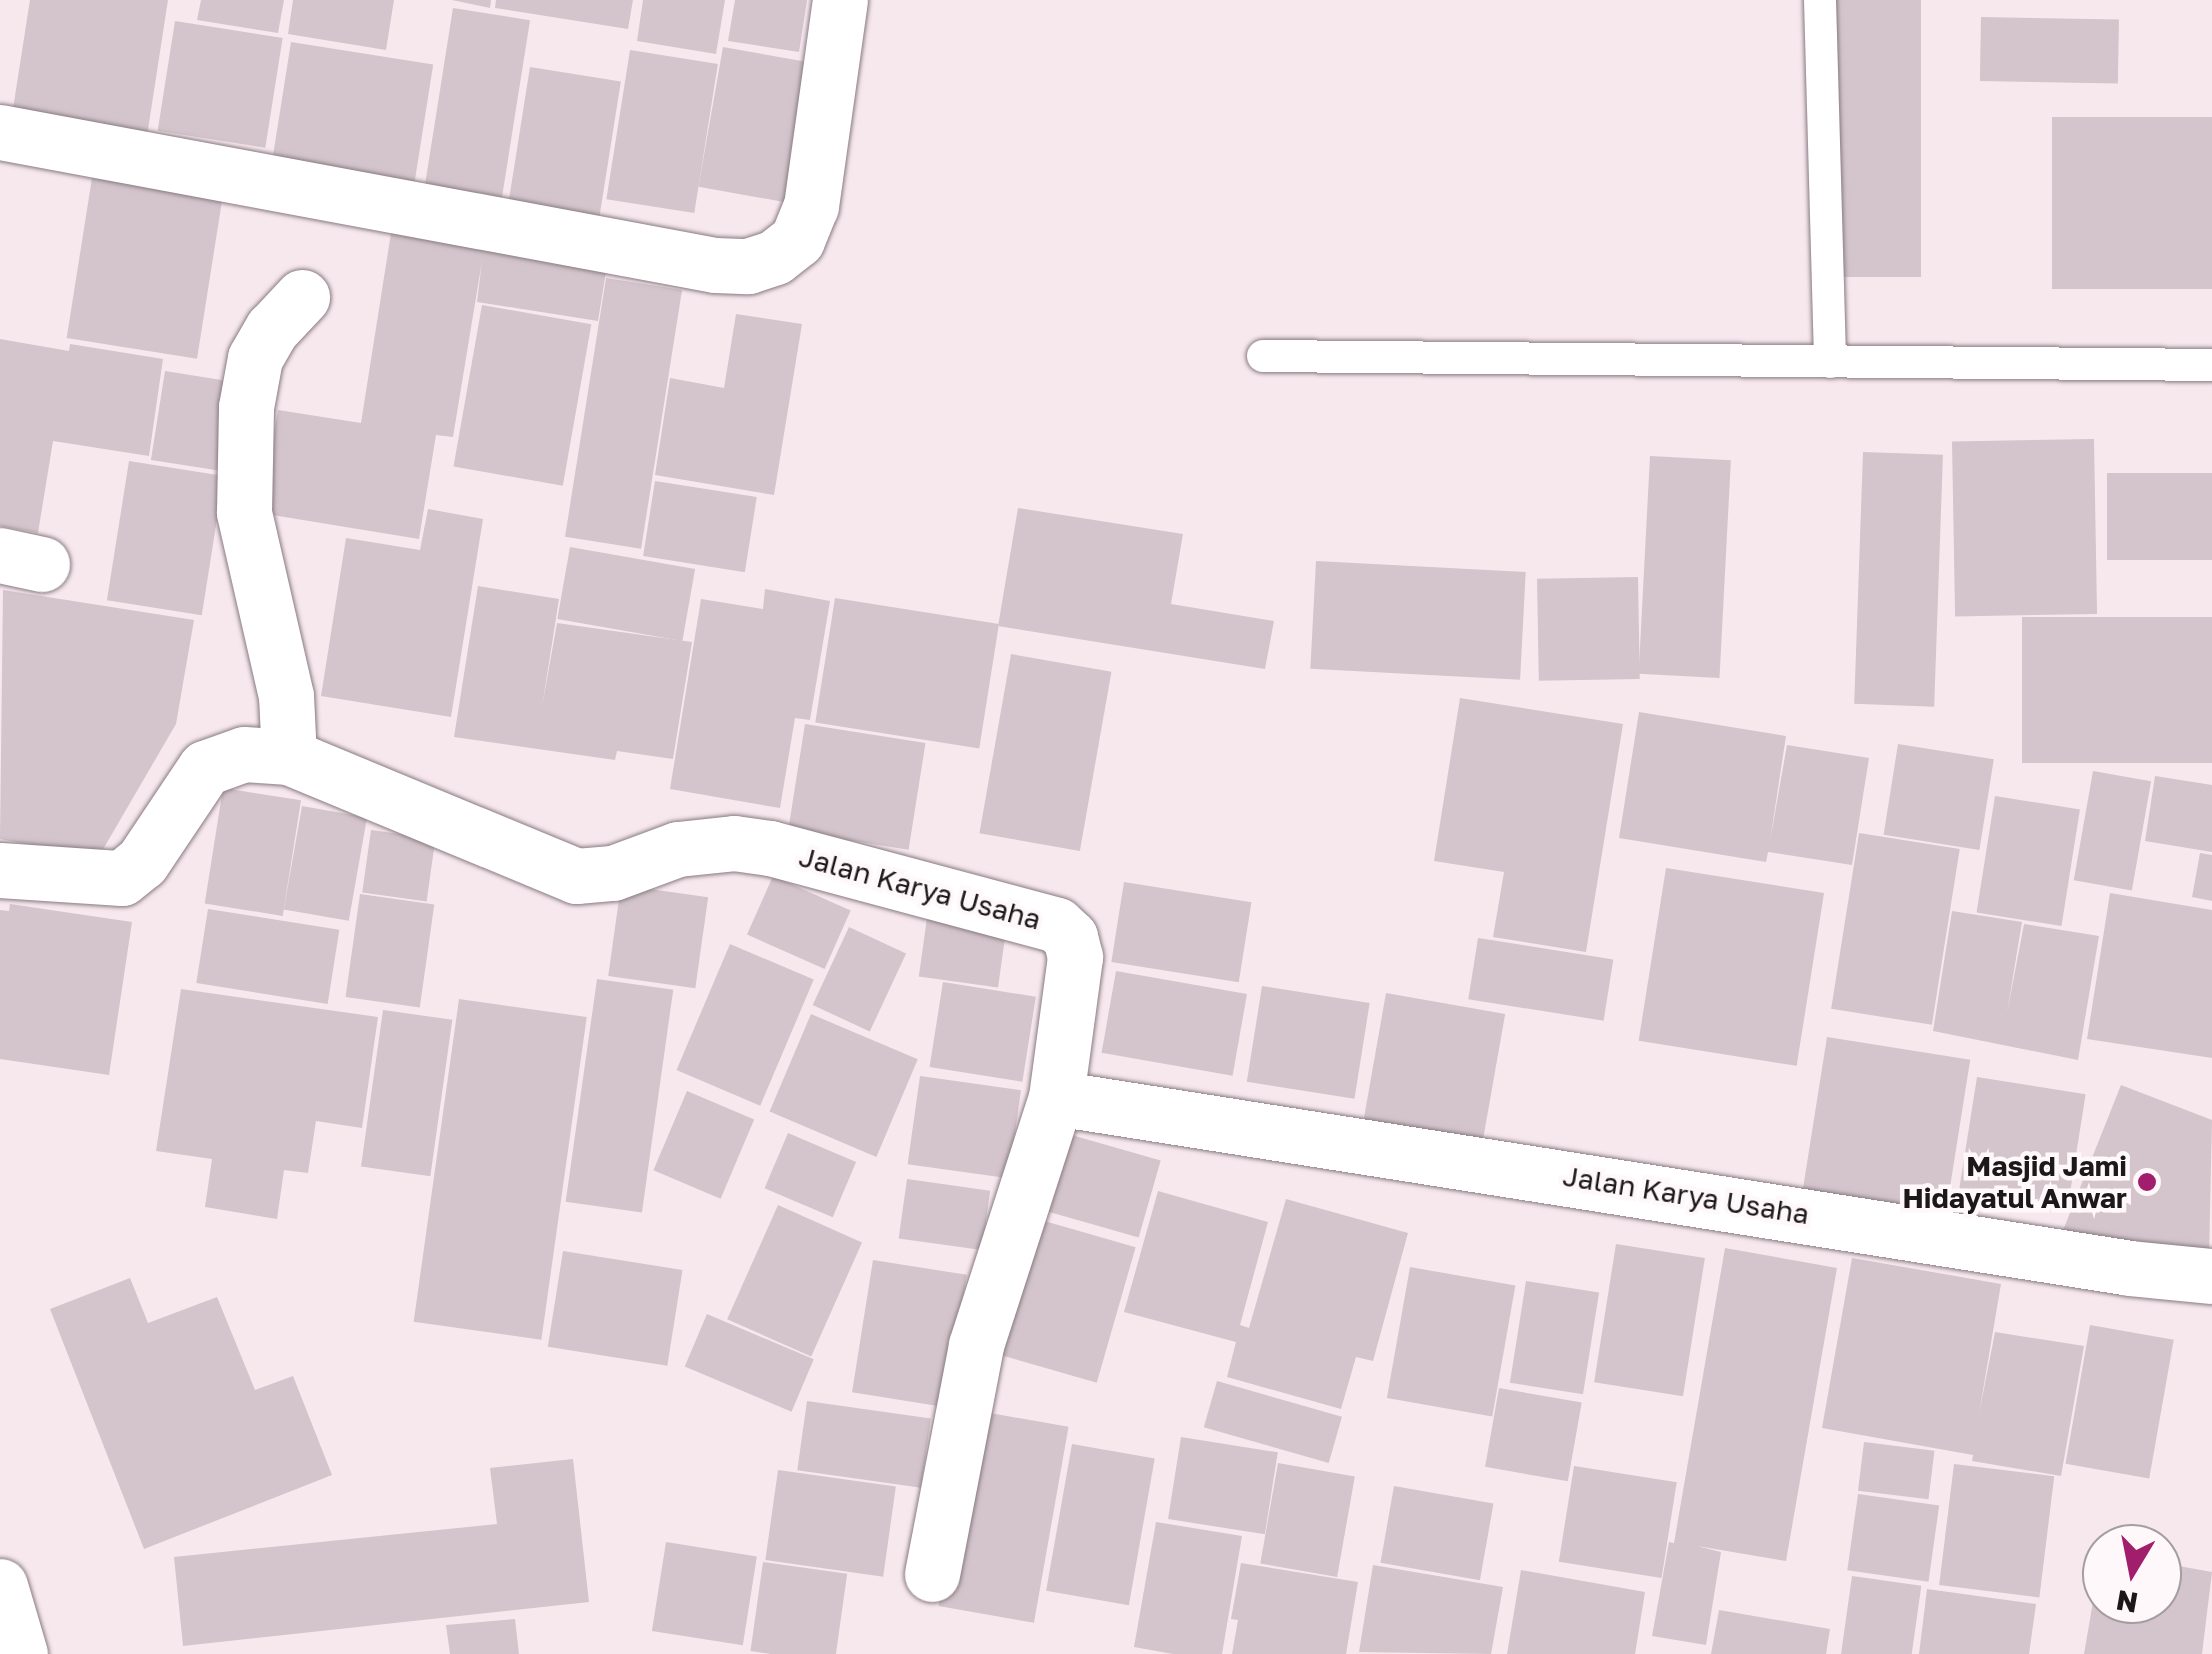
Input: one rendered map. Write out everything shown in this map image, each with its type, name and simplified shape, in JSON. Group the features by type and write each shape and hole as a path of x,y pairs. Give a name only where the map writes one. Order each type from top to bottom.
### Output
{"street":[{"path":"0,132 716,265 748,266 776,256 797,240 812,206 840,0"},
{"path":"289,757 286,696 244,512 246,407 255,358 272,329 302,297"},
{"name":"Jalan Karya Usaha","path":"0,870 122,878 142,862 205,768 244,754 289,757 576,876 613,873 678,849 734,843 770,848 1057,926 1070,937 1075,957 1056,1098 2130,1268 2212,1276"},
{"path":"932,1574 976,1345 1056,1098"},
{"path":"0,1586 20,1654"}],"lane":[{"path":"1820,0 1830,362"},
{"path":"1263,356 2212,365"}],"building":[{"path":"30,0 168,0 147,136 12,115"},
{"path":"201,0 284,0 278,33 197,20"},
{"path":"293,0 394,0 386,50 288,34"},
{"path":"452,0 491,0 490,8"},
{"path":"496,0 633,0 628,29 495,8"},
{"path":"643,0 725,0 716,54 637,41"},
{"path":"735,0 807,0 799,52 728,41"},
{"path":"1828,0 1921,0 1921,277 1828,277"},
{"path":"453,8 530,20 500,213 422,201"},
{"path":"1981,17 2119,19 2118,83 1980,81"},
{"path":"175,21 283,38 265,148 158,131"},
{"path":"291,42 433,65 414,186 272,163"},
{"path":"723,47 812,63 787,202 698,187"},
{"path":"630,50 718,64 694,213 606,199"},
{"path":"530,67 621,81 600,216 509,201"},
{"path":"2052,117 2212,117 2212,289 2052,289"},
{"path":"92,178 222,199 197,359 67,338"},
{"path":"391,233 486,248 609,253 598,321 477,302 482,261 453,437 436,435 419,539 260,513 278,410 361,423"},
{"path":"606,278 682,290 641,549 565,537"},
{"path":"482,305 591,324 563,486 454,467"},
{"path":"736,314 802,324 774,495 655,475 670,378 724,388"},
{"path":"0,339 69,351 70,344 163,359 149,456 53,441 38,533 0,526"},
{"path":"165,371 231,381 217,470 151,460"},
{"path":"2094,439 2097,614 1955,616 1952,441"},
{"path":"1863,452 1943,455 1934,707 1854,704"},
{"path":"1650,456 1731,460 1719,678 1639,674"},
{"path":"129,461 224,476 202,615 107,600"},
{"path":"2107,473 2212,473 2212,560 2107,560"},
{"path":"655,481 757,497 745,572 643,556"},
{"path":"1018,508 1183,534 1171,604 1274,621 1265,669 998,626"},
{"path":"428,509 483,519 451,717 321,696 346,538 420,550"},
{"path":"570,547 695,569 682,641 557,619"},
{"path":"1316,561 1526,572 1520,680 1310,669"},
{"path":"1638,577 1640,679 1539,681 1537,579"},
{"path":"478,586 559,599 542,707 557,623 692,642 673,759 617,751 615,760 454,737"},
{"path":"765,589 830,601 810,720 795,718 780,808 670,789 701,599 763,609"},
{"path":"3,590 194,620 176,724 98,858 0,839"},
{"path":"835,598 999,624 979,748 815,722"},
{"path":"2022,617 2212,617 2212,763 2022,763"},
{"path":"1011,654 1111,672 1080,851 979,833"},
{"path":"1460,698 1623,724 1586,952 1493,937 1504,872 1434,861"},
{"path":"1639,712 1786,736 1770,841 1787,745 1869,758 1852,865 1768,852 1766,862 1619,838"},
{"path":"805,724 925,743 909,850 788,831"},
{"path":"1898,744 1994,759 1979,850 1884,835"},
{"path":"2093,771 2151,781 2132,891 2074,880"},
{"path":"2155,776 2212,785 2212,852 2145,841"},
{"path":"223,788 301,800 283,916 205,904"},
{"path":"1995,796 2080,809 2061,926 1977,913"},
{"path":"302,806 367,817 349,921 284,909"},
{"path":"371,830 435,839 427,901 362,892"},
{"path":"1859,833 1960,849 1932,1025 1831,1009"},
{"path":"2200,853 2212,855 2212,901 2192,897"},
{"path":"1666,868 1824,893 1797,1066 1639,1041"},
{"path":"773,876 851,911 825,969 747,934"},
{"path":"1124,882 1251,902 1239,982 1111,962"},
{"path":"621,885 708,897 695,988 608,976"},
{"path":"2110,893 2212,910 2212,1058 2087,1039"},
{"path":"360,894 434,904 420,1007 346,997"},
{"path":"10,904 132,922 109,1075 0,1059 0,910 9,911"},
{"path":"208,909 339,930 328,1004 196,983"},
{"path":"1952,911 2022,922 2007,1013 2024,924 2099,936 2078,1060 1933,1031"},
{"path":"927,918 1006,929 998,988 919,976"},
{"path":"849,927 906,954 870,1032 813,1005"},
{"path":"1478,938 1613,959 1604,1021 1468,999"},
{"path":"730,944 814,980 760,1106 676,1070"},
{"path":"1116,971 1247,994 1233,1076 1102,1053"},
{"path":"597,979 673,990 642,1213 566,1202"},
{"path":"943,982 1036,997 1022,1082 930,1067"},
{"path":"1262,986 1370,1003 1354,1099 1247,1082"},
{"path":"181,989 378,1017 362,1128 316,1121 308,1173 284,1170 277,1219 205,1207 212,1159 156,1151"},
{"path":"1386,993 1505,1014 1483,1140 1364,1119"},
{"path":"459,999 587,1017 541,1340 414,1322"},
{"path":"383,1010 452,1020 430,1176 361,1166"},
{"path":"811,1014 918,1059 876,1157 770,1112"},
{"path":"1827,1037 1970,1060 1946,1215 1802,1192"},
{"path":"920,1076 1021,1090 1009,1178 908,1164"},
{"path":"1977,1077 2086,1094 2068,1206 1959,1189"},
{"name":"Masjid Jami Hidayatul Anwar","path":"2121,1085 2212,1120 2209,1256 2058,1243"},
{"path":"687,1091 754,1120 721,1199 653,1170"},
{"path":"1054,1130 1161,1161 1139,1237 1032,1207"},
{"path":"788,1133 856,1162 833,1217 765,1188"},
{"path":"907,1179 990,1191 982,1250 899,1238"},
{"path":"1158,1191 1268,1222 1240,1325 1249,1328 1286,1199 1408,1233 1373,1361 1356,1357 1341,1409 1227,1377 1236,1342 1124,1312"},
{"path":"778,1205 862,1242 811,1357 727,1319"},
{"path":"1027,1216 1136,1247 1097,1383 988,1352"},
{"path":"1616,1244 1705,1258 1683,1396 1594,1382"},
{"path":"1725,1248 1837,1268 1786,1561 1697,1546 1721,1552 1706,1645 1652,1636 1669,1542 1674,1543"},
{"path":"563,1251 683,1270 667,1366 548,1347"},
{"path":"1852,1258 2001,1284 1979,1414 1995,1332 2084,1346 2061,1476 1972,1461 1973,1455 1822,1428"},
{"path":"873,1260 967,1275 946,1407 852,1392"},
{"path":"1410,1267 1515,1286 1492,1417 1387,1398"},
{"path":"130,1278 148,1323 217,1297 255,1390 293,1376 332,1475 144,1549 50,1309"},
{"path":"1526,1281 1599,1293 1583,1394 1510,1383"},
{"path":"707,1314 814,1359 792,1412 685,1366"},
{"path":"2090,1325 2174,1340 2149,1479 2066,1464"},
{"path":"1217,1381 1342,1417 1329,1463 1204,1427"},
{"path":"1499,1388 1582,1403 1568,1481 1485,1467"},
{"path":"807,1401 931,1418 921,1488 797,1470"},
{"path":"973,1410 1069,1427 1034,1623 938,1606"},
{"path":"1181,1437 1278,1452 1265,1534 1168,1519"},
{"path":"1864,1442 1934,1451 1928,1499 1858,1491"},
{"path":"1072,1444 1155,1459 1129,1605 1046,1591"},
{"path":"573,1459 589,1602 183,1646 174,1557 497,1524 490,1468"},
{"path":"1278,1463 1355,1477 1337,1577 1260,1563"},
{"path":"1954,1464 2054,1476 2039,1597 1939,1585"},
{"path":"1574,1466 1677,1482 1662,1578 1559,1562"},
{"path":"778,1470 896,1487 883,1577 765,1560"},
{"path":"1394,1486 1493,1504 1480,1580 1380,1563"},
{"path":"1858,1494 1939,1505 1928,1582 1847,1570"},
{"path":"1156,1522 1242,1536 1222,1654 1173,1654 1134,1647"},
{"path":"666,1542 757,1556 743,1645 652,1631"},
{"path":"763,1562 847,1574 836,1654 750,1651"},
{"path":"1241,1563 1358,1582 1346,1654 1232,1654 1238,1620 1231,1619"},
{"path":"1373,1565 1503,1587 1491,1654 1359,1652"},
{"path":"2182,1567 2212,1572 2202,1654 2084,1654 2089,1624 2182,1624"},
{"path":"1521,1570 1645,1592 1635,1654 1507,1654"},
{"path":"1852,1576 1921,1586 1912,1654 1841,1654"},
{"path":"1927,1589 2036,1604 2029,1654 1919,1654"},
{"path":"1719,1610 1830,1629 1826,1654 1711,1654"},
{"path":"515,1619 519,1654 450,1654 446,1625"}],"place":[{"name":"Masjid Jami Hidayatul Anwar","path":"2147,1182"}]}
